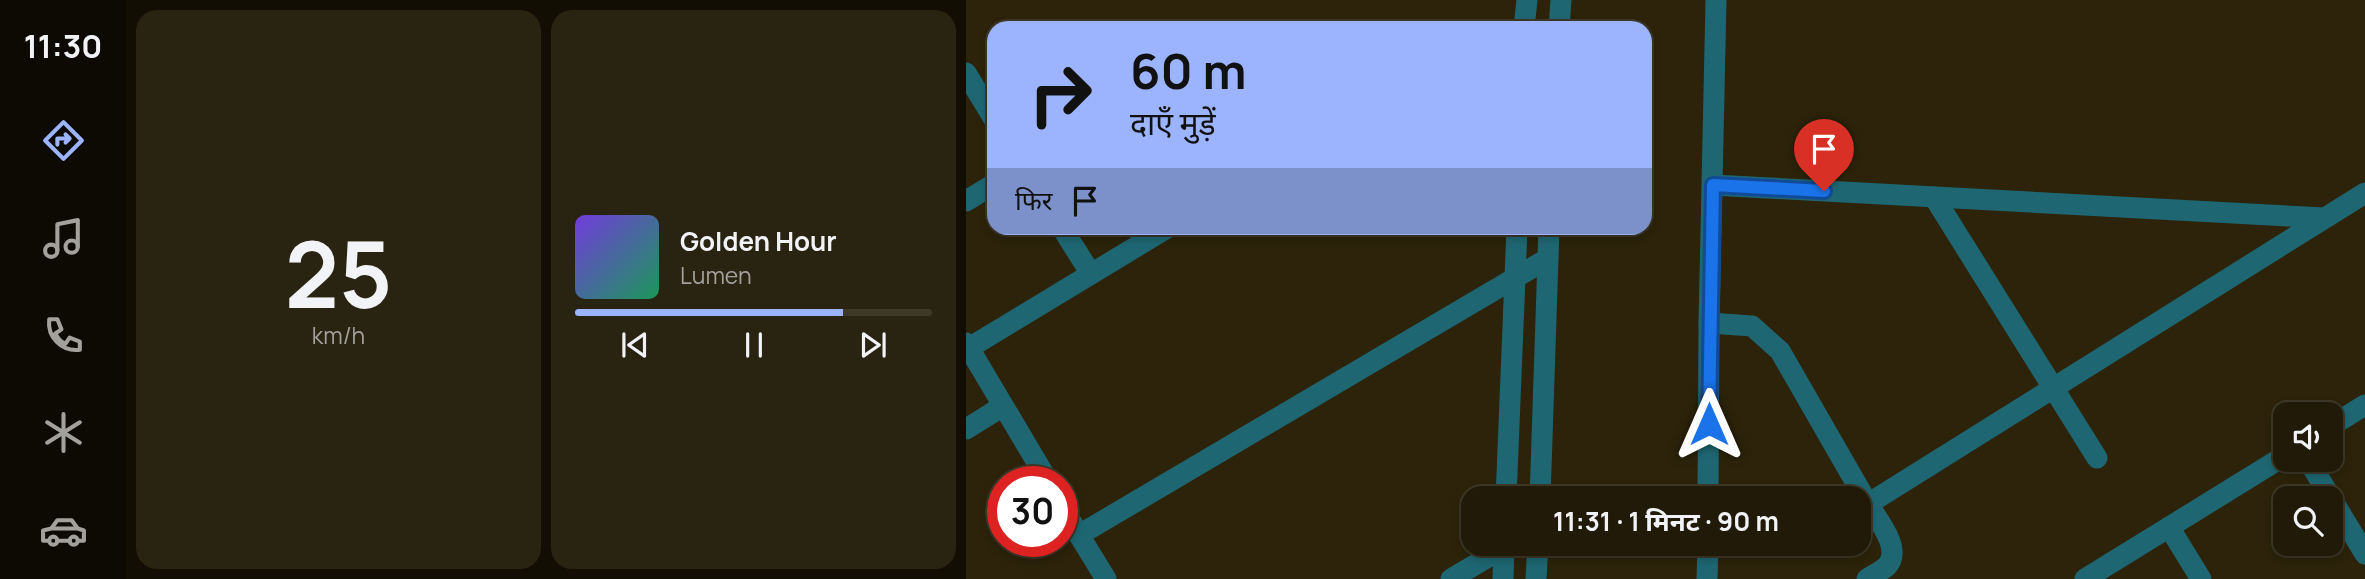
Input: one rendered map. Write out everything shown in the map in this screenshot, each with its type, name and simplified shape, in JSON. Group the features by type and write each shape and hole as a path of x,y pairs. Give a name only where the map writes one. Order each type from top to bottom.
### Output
{"street":[{"path":"1525,21 1527,0"},
{"path":"1560,21 1561,0"},
{"path":"1708,486 1716,0"},
{"path":"966,74 987,108"},
{"path":"1713,185 2325,218"},
{"path":"966,201 987,188"},
{"path":"1871,502 2365,193"},
{"path":"1934,197 2097,458"},
{"path":"1066,235 1091,274"},
{"path":"1039,466 967,346 1155,235"},
{"path":"1507,486 1517,235"},
{"path":"1540,486 1549,235"},
{"path":"1106,579 1079,535 1547,259"},
{"path":"1709,323 1752,326 1780,351 1858,486"},
{"path":"2343,419 2365,405"},
{"path":"966,429 1003,406"},
{"path":"2085,579 2273,462"},
{"path":"2315,472 2365,554"},
{"path":"1867,579 1887,566 1892,552 1891,543 1871,509"},
{"path":"2169,527 2201,579"},
{"path":"1451,579 1489,556"},
{"path":"1503,579 1505,556"},
{"path":"1536,579 1537,556"},
{"path":"1707,579 1708,556"}],"route":[{"path":"1709,424 1713,185 1824,191"}]}
